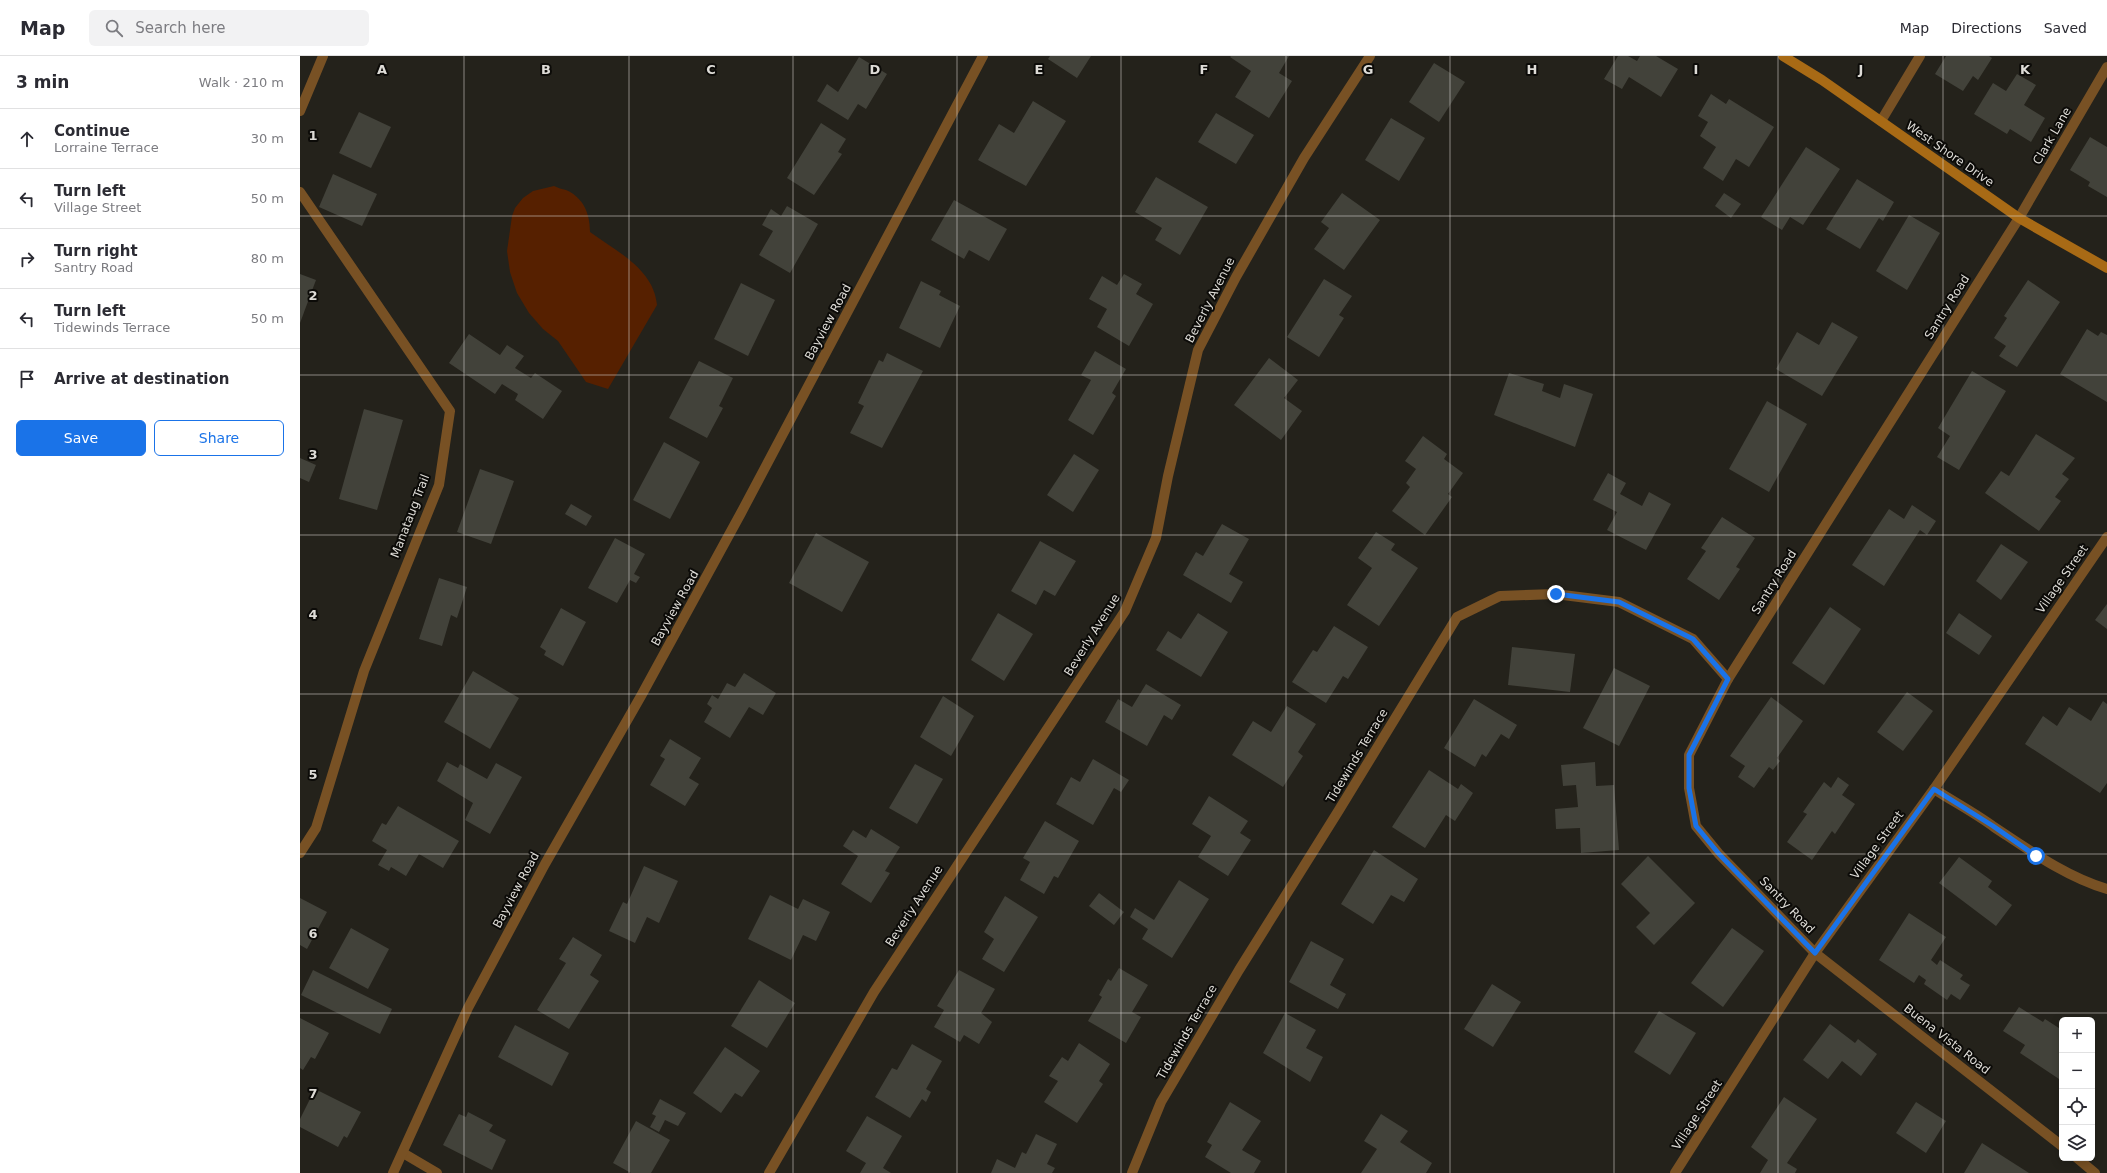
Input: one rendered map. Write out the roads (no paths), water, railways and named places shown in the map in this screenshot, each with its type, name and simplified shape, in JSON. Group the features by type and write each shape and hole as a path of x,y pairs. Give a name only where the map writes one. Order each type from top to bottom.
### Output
{"main road":[{"name":"West Shore Drive","path":"1783,56 1822,80 2019,218 2107,268"}],"street":[{"path":"300,111 323,56"},
{"name":"Bayview Road","path":"393,1173 471,1001 545,864 641,696 741,513 983,56"},
{"name":"Beverly Avenue","path":"769,1173 874,992 1125,611 1156,538 1168,476 1198,350 1236,277 1304,158 1370,56"},
{"path":"1881,121 1920,56"},
{"name":"Clark Lane","path":"2019,218 2107,66"},
{"name":"Manataug Trail","path":"300,192 450,411 439,485 364,671 316,828 300,853"},
{"name":"Santry Road","path":"1815,953 1719,854 1696,826 1689,788 1689,755 1728,679 2019,218"},
{"name":"Village Street","path":"1675,1173 1815,953 1934,789 2107,537"},
{"name":"Tidewinds Terrace","path":"1132,1173 1161,1102 1239,970 1457,617 1500,596 1556,594 1619,602 1693,639 1728,679"},
{"path":"1934,789 1993,826 2036,856 2096,886 2107,889"},
{"name":"Buena Vista Road","path":"1815,953 2059,1144"},
{"path":"403,1153 437,1173"},
{"path":"2081,1161 2095,1173"}]}
